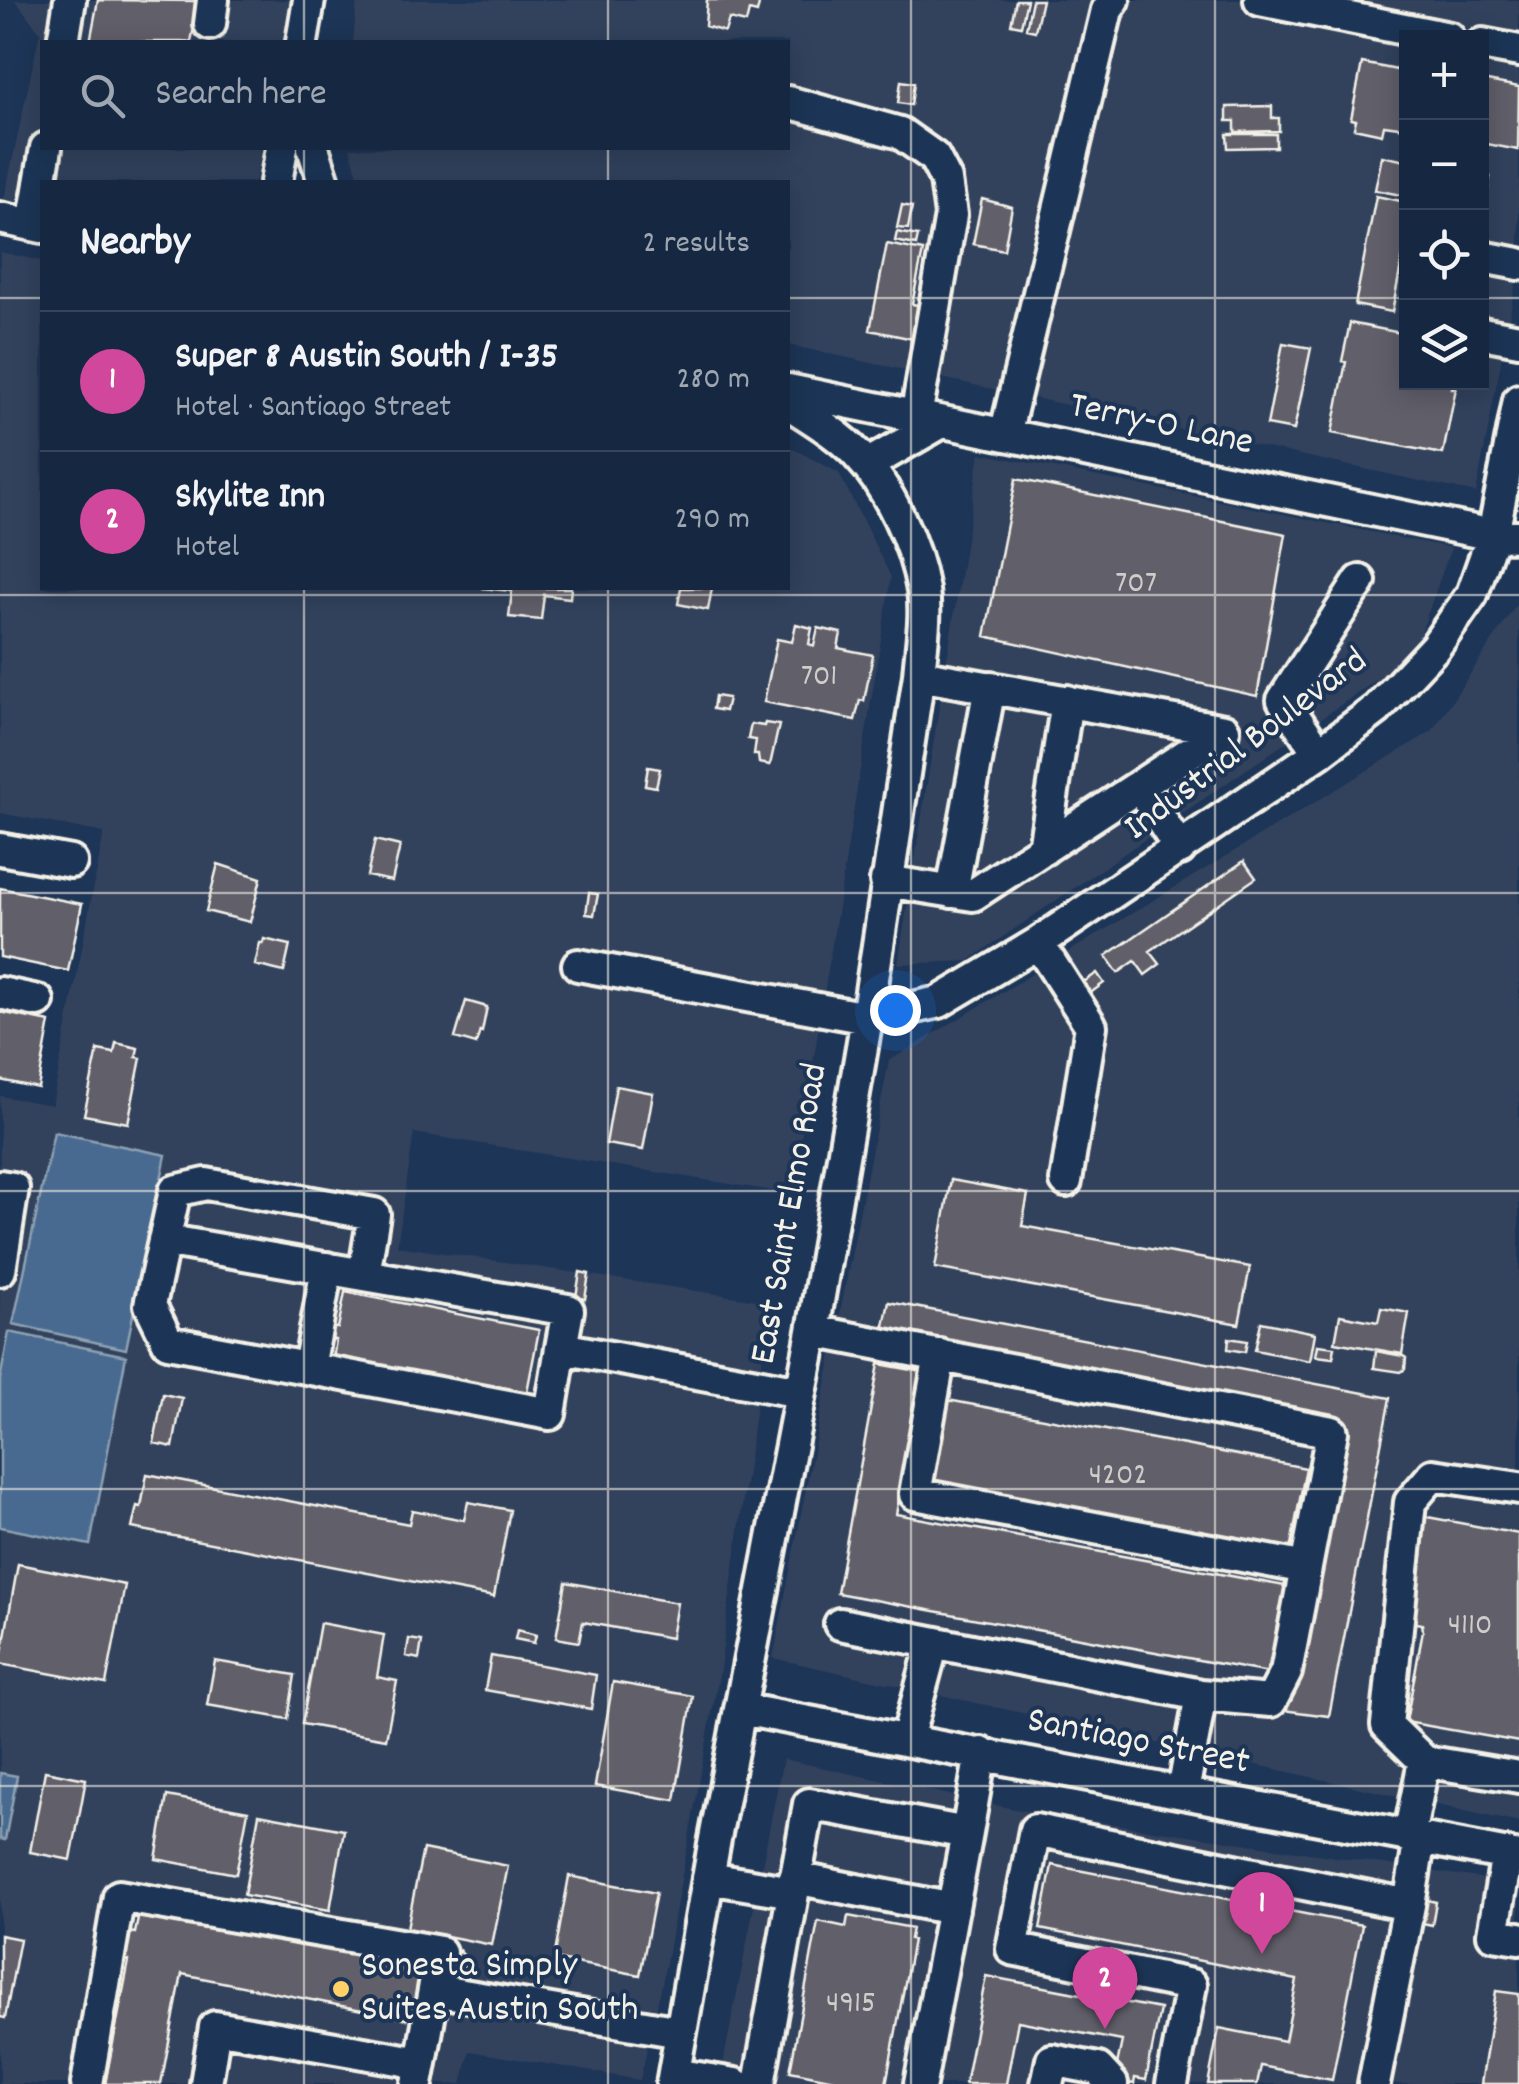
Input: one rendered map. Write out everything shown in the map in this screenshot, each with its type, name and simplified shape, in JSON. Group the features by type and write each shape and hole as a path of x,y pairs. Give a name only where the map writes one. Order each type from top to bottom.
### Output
{"street":[{"path":"63,40 70,0"},
{"path":"302,40 309,0"},
{"path":"1005,435 1108,10 1114,0"},
{"path":"1260,0 1409,30"},
{"path":"1489,45 1519,51"},
{"path":"790,103 900,133 934,158 946,180 950,215 929,420 867,465"},
{"path":"43,180 46,150"},
{"path":"276,180 282,150"},
{"path":"314,150 323,180"},
{"path":"0,218 38,226"},
{"path":"1489,258 1519,264"},
{"path":"1489,334 1519,340"},
{"name":"Terry-O Lane","path":"790,390 1506,535"},
{"name":"Industrial Boulevard","path":"867,1018 939,1002 1038,943 1318,753 1377,708 1434,646 1472,594 1506,535 1519,400"},
{"name":"East Saint Elmo Road","path":"673,2079 813,1330 867,1018 919,674 924,592 905,534 867,465 853,449 790,405"},
{"path":"1318,753 1282,700 1360,581"},
{"path":"886,882 973,896 1224,730 919,674"},
{"path":"952,892 990,687"},
{"path":"1044,849 1067,702"},
{"path":"1139,786 1180,848"},
{"path":"0,849 71,862"},
{"path":"1038,943 1091,1026 1066,1181"},
{"path":"578,965 867,1018"},
{"path":"0,993 38,1001"},
{"path":"164,1240 364,1275 568,1310 550,1414 168,1342 150,1305 174,1190 206,1184 374,1214 364,1275"},
{"path":"0,1186 13,1188 0,1270"},
{"path":"309,1368 327,1268"},
{"path":"813,1330 1332,1432 1286,1672 1272,1701 1202,1696 840,1624"},
{"path":"561,1348 800,1392"},
{"path":"940,1355 915,1494 1306,1568"},
{"path":"1519,1488 1433,1475 1410,1502 1387,1725 1424,1761 1519,1777"},
{"path":"906,1739 933,1643"},
{"path":"1183,1792 1202,1696"},
{"name":"Santiago Street","path":"741,1709 1513,1856"},
{"path":"920,2084 981,1753"},
{"path":"1374,2084 1409,1905 1424,1761"},
{"path":"759,2084 809,1804 967,1832"},
{"path":"1172,2084 1191,1985 1012,1949 1035,1830 1409,1905"},
{"path":"1513,1856 1492,1934 1519,1938"},
{"path":"708,1878 794,1885 952,1909"},
{"path":"87,2084 120,1896 440,1952 419,2074 216,2027 206,2084"},
{"path":"434,1990 680,2032"},
{"path":"1048,2084 1052,2060 1098,2069 1112,2084"},
{"path":"673,2079 735,2084"}],"shaded area":[{"path":"15,0 291,0 283,40 40,40 40,150 262,150 255,180 40,180 40,206 4,199 40,32"},
{"path":"357,0 1519,0 1519,266 1476,493 790,345 790,180 359,180 351,150 790,150 790,40 353,40"},
{"path":"0,252 40,261 40,590 790,590 790,447 839,473 891,577 792,1194 414,1133 397,1246 770,1302 720,1669 662,1984 640,2080 470,2051 462,2084 0,2084 0,1096 52,1105 104,833 0,813"},
{"path":"980,453 1451,548 1413,655 968,961 898,964"},
{"path":"1519,601 1519,1823 773,1658 889,1061 1432,731"},
{"path":"54,1132 166,1155 126,1349 13,1324"},
{"path":"9,1332 126,1356 90,1545 0,1527 0,1380"},
{"path":"783,1759 1019,1810 1519,1884 1519,2084 719,2084"},
{"path":"0,1773 17,1776 5,1840 0,1839"}],"building":[{"path":"98,0 199,1 191,40 90,40"},
{"path":"707,0 760,0 757,13 749,11 746,23 729,19 725,32 705,26"},
{"path":"1016,0 1027,0 1021,26 1011,24"},
{"path":"1032,0 1042,0 1035,31 1026,29"},
{"path":"1362,63 1397,70 1399,64 1399,127 1384,125 1382,134 1354,128 1356,120 1351,119"},
{"path":"901,81 914,83 911,105 898,103"},
{"path":"1489,81 1519,87 1518,150 1489,144"},
{"path":"1272,106 1272,118 1279,118 1279,131 1235,132 1235,121 1227,121 1227,107"},
{"path":"1227,134 1276,134 1276,147 1228,148"},
{"path":"1382,156 1399,160 1399,195 1375,190"},
{"path":"1376,196 1399,201 1399,276 1392,312 1355,305"},
{"path":"982,199 1012,207 1004,250 973,244"},
{"path":"902,205 912,207 908,229 897,228"},
{"path":"897,232 918,236 916,245 895,241"},
{"path":"887,244 923,251 912,304 924,306 918,340 870,330"},
{"path":"1350,323 1399,333 1399,390 1456,390 1443,454 1332,433 1346,362 1342,361"},
{"path":"1283,343 1311,348 1294,430 1267,425"},
{"path":"1016,479 1286,534 1257,696 985,636"},
{"path":"502,590 571,590 570,598 544,595 541,620 509,617 512,591"},
{"path":"681,590 712,590 708,610 678,604"},
{"path":"796,624 812,628 809,644 814,646 818,628 841,633 838,648 873,655 864,701 860,700 855,720 764,702 777,639 792,642"},
{"path":"715,696 728,698 725,711 713,709"},
{"path":"751,724 779,725 770,765 759,763 758,755 754,755 756,740 748,739"},
{"path":"648,767 660,769 656,787 645,785"},
{"path":"375,840 400,846 392,881 367,876"},
{"path":"1244,861 1256,878 1150,951 1160,964 1145,975 1135,961 1118,973 1106,956"},
{"path":"218,864 261,878 250,922 206,911"},
{"path":"0,888 82,904 68,971 0,957"},
{"path":"589,893 598,894 594,915 586,914"},
{"path":"264,939 290,945 284,972 255,965"},
{"path":"1097,973 1104,983 1085,997 1078,986"},
{"path":"466,1001 487,1007 476,1044 455,1038"},
{"path":"0,1012 50,1022 38,1088 0,1080"},
{"path":"116,1043 138,1048 136,1057 141,1058 128,1123 84,1115 98,1050 114,1053"},
{"path":"616,1086 653,1093 643,1150 606,1144"},
{"path":"951,1180 1028,1194 1022,1226 1250,1267 1239,1324 935,1268"},
{"path":"580,1272 589,1274 585,1299 576,1297"},
{"path":"345,1292 539,1330 526,1397 333,1359 336,1340 328,1339 330,1327 338,1328"},
{"path":"889,1302 1390,1398 1329,1716 1282,1710 1340,1422 882,1335"},
{"path":"1381,1308 1409,1313 1402,1354 1335,1342 1340,1315 1378,1322"},
{"path":"1261,1322 1315,1333 1310,1361 1255,1350"},
{"path":"1229,1338 1247,1341 1245,1352 1228,1349"},
{"path":"1318,1345 1335,1347 1333,1358 1316,1356"},
{"path":"1376,1351 1403,1356 1405,1369 1401,1372 1374,1368"},
{"path":"879,1364 923,1372 896,1514 1285,1586 1269,1673 837,1593"},
{"path":"163,1394 182,1398 173,1447 154,1443"},
{"path":"948,1400 1306,1468 1289,1555 931,1486"},
{"path":"147,1474 409,1524 412,1510 464,1520 468,1502 510,1510 494,1597 132,1528 137,1506 141,1507"},
{"path":"1422,1516 1519,1534 1519,1742 1406,1722 1423,1630 1422,1624 1403,1621"},
{"path":"18,1564 125,1585 106,1684 0,1664"},
{"path":"566,1582 677,1603 671,1638 583,1622 579,1642 556,1638"},
{"path":"320,1623 384,1635 377,1677 397,1681 386,1739 302,1724"},
{"path":"517,1630 536,1635 534,1643 515,1639"},
{"path":"409,1639 422,1641 419,1659 406,1656"},
{"path":"491,1656 596,1675 591,1709 485,1690"},
{"path":"215,1661 295,1675 288,1719 207,1705"},
{"path":"613,1682 693,1696 675,1800 595,1786"},
{"path":"45,1771 86,1779 71,1860 30,1852"},
{"path":"167,1796 248,1811 236,1874 156,1859"},
{"path":"259,1814 344,1830 330,1910 244,1895"},
{"path":"423,1849 508,1866 492,1945 407,1928"},
{"path":"1052,1865 1362,1925 1332,2080 1261,2066 1257,2084 1208,2084 1219,2028 1285,2041 1297,1980 1040,1929"},
{"path":"569,1876 656,1893 640,1975 554,1959"},
{"path":"1423,1899 1436,1902 1432,1925 1418,1922"},
{"name":"Sonesta Simply Suites Austin South","path":"140,1909 419,1966 418,1970 428,1972 421,2007 410,2005 407,2019 182,1974 161,2084 105,2084 129,1961 119,1959 124,1931 135,1933"},
{"path":"848,1916 912,1928 886,2084 854,2084 790,2071 818,1921 846,1927"},
{"path":"0,1935 20,1939 5,2018 0,2017"},
{"path":"459,1950 470,1963 457,1973 447,1960"},
{"path":"986,1976 1160,2009 1146,2080 1135,2078 1134,2084 1118,2081 1115,2074 1122,2041 1018,2021 1006,2084 965,2084"},
{"path":"1496,1991 1519,1994 1519,2084 1481,2084"}],"place":[{"name":"Super 8 Austin South / I-35","path":"1262,1954"},
{"name":"Sonesta Simply Suites Austin South","path":"341,1989"},
{"name":"Skylite Inn","path":"1105,2029"}]}
